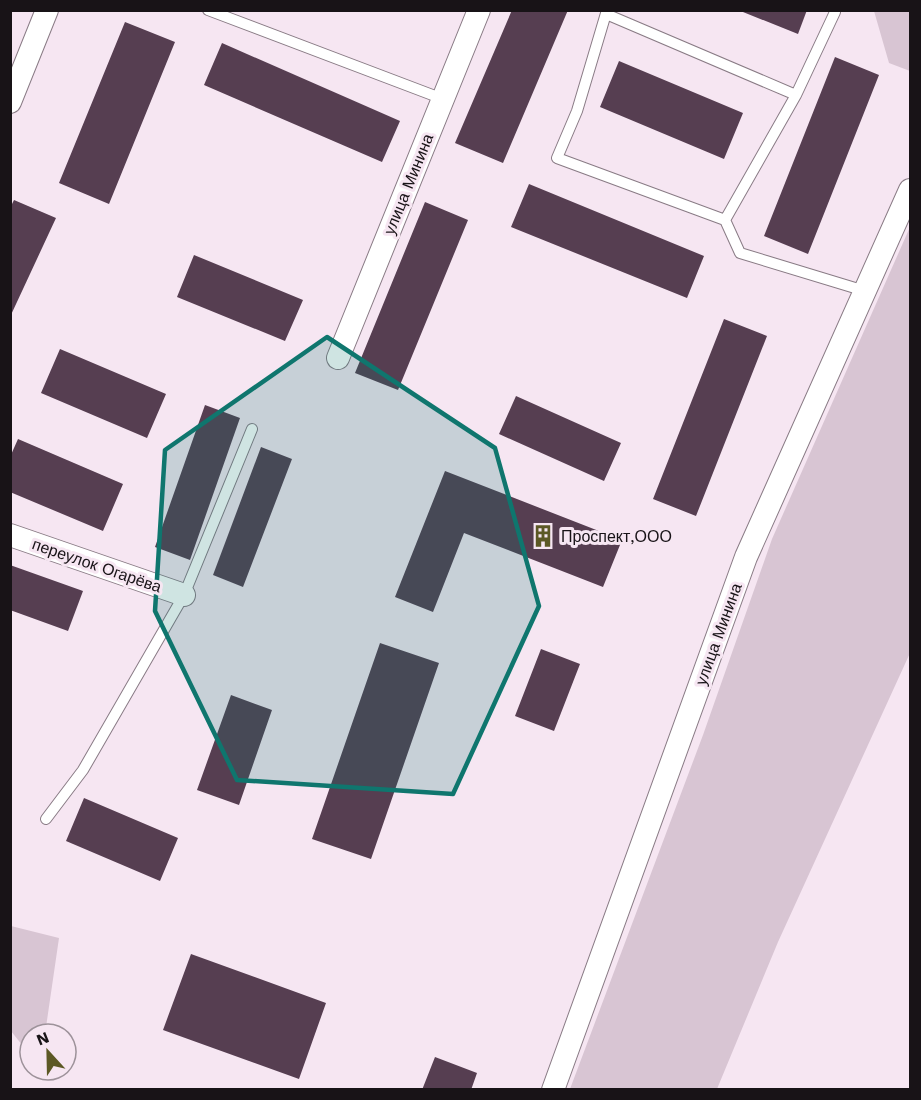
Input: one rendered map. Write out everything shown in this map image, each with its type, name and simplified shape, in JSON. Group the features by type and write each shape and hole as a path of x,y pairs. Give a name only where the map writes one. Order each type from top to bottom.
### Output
{"street":[{"path":"10,102 47,10"},
{"name":"улица Минина","path":"338,358 479,10"},
{"name":"улица Минина","path":"553,1089 746,557 910,190"},
{"name":"переулок Огарёва","path":"10,535 184,595"}],"lane":[{"path":"208,10 443,99"},
{"path":"796,95 607,12 577,111 557,158 725,220 740,253 865,291"},
{"path":"725,220 796,95 835,12"},
{"path":"46,819 83,770 184,595 252,429"}],"highlighted area":[{"path":"327,337 495,448 539,606 453,794 237,780 155,611 165,450"}],"shaded area":[{"path":"874,11 910,11 910,71 889,63"},
{"path":"910,227 910,653 778,942 717,1089 570,1089 703,735 772,539"},
{"path":"11,926 59,938 47,1022 18,1022 18,1040 11,1031"}],"building":[{"path":"512,10 568,10 503,163 455,143"},
{"path":"738,10 807,10 798,34"},
{"path":"125,22 175,42 109,204 59,183"},
{"path":"222,43 400,121 382,162 204,85"},
{"path":"835,57 879,75 808,254 764,236"},
{"path":"619,61 743,113 724,159 600,107"},
{"path":"529,184 704,256 687,298 511,227"},
{"path":"14,200 56,218 10,317 10,208"},
{"path":"425,202 468,220 398,390 355,373"},
{"path":"194,255 303,300 285,341 177,297"},
{"path":"724,319 767,336 696,516 653,499"},
{"path":"60,349 166,394 147,438 41,393"},
{"path":"516,396 621,443 604,481 499,434"},
{"path":"205,405 240,418 190,560 155,547"},
{"path":"18,439 123,484 103,531 10,492 10,457"},
{"path":"261,447 292,459 243,587 213,575"},
{"path":"445,471 622,540 603,587 464,533 433,612 395,597"},
{"path":"10,565 83,591 68,631 10,610"},
{"path":"380,643 439,663 371,859 312,839"},
{"path":"541,649 580,664 554,731 515,716"},
{"path":"231,695 272,710 239,805 197,790"},
{"path":"84,798 178,838 160,881 66,841"},
{"path":"191,954 326,1003 299,1079 163,1030"},
{"path":"435,1057 477,1073 471,1090 422,1090"}],"place":[{"name":"Проспект,ООО","path":"543,536"}]}
